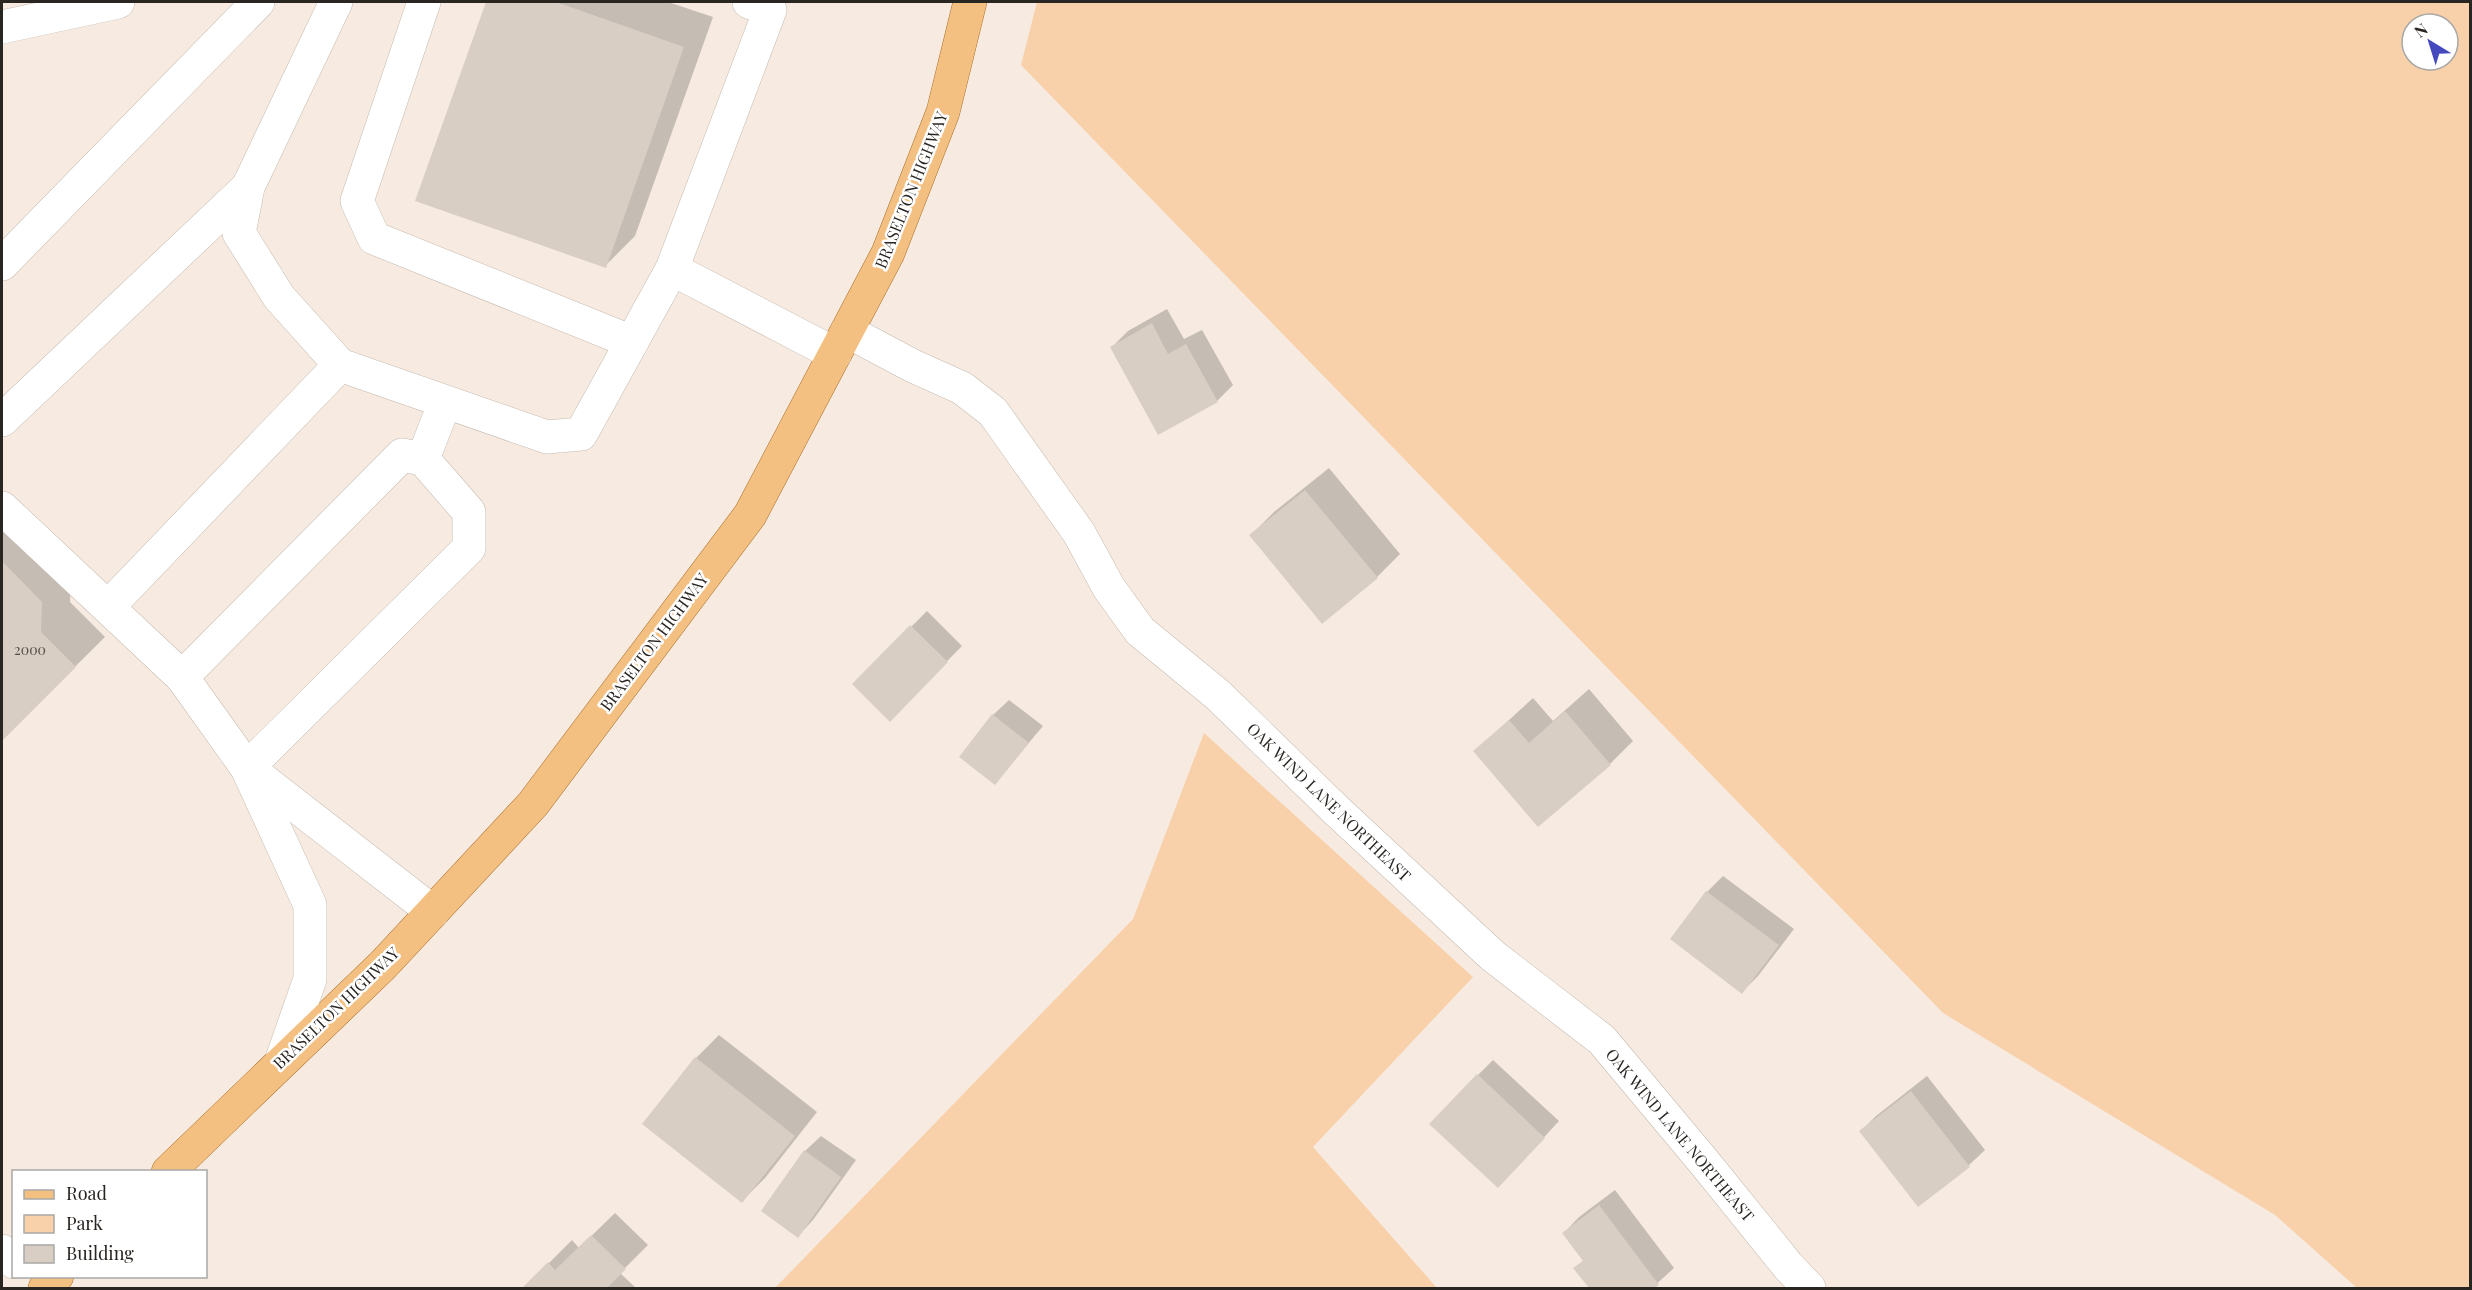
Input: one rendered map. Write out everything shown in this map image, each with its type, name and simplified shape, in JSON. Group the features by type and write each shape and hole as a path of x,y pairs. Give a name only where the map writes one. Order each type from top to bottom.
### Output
{"main road":[{"name":"BRASELTON HIGHWAY","path":"170,1170 383,965 533,804 750,515 888,253 943,112 963,9"},
{"path":"43,1288 55,1278"}],"street":[{"path":"2,27 118,2"},
{"path":"2,264 258,2"},
{"path":"336,2 248,187 239,233 279,297 340,365 547,437 581,434 672,269 770,10 749,2"},
{"path":"424,2 357,201 374,238 632,342"},
{"path":"2,420 248,187"},
{"name":"OAK WIND LANE NORTHEAST","path":"672,269 841,343 913,366 962,388 993,412 1079,533 1108,588 1140,631 1218,695 1336,810 1493,956 1602,1040 1788,1266 1809,1288"},
{"path":"108,608 340,365"},
{"path":"182,677 413,457 445,402"},
{"path":"247,768 469,548 469,512 413,457"},
{"path":"2,508 182,677 247,768 310,905 310,979 281,1062"},
{"path":"247,768 433,912"},
{"path":"31,1278 43,1288"}],"green space":[{"path":"1037,2 2470,2 2470,1288 2357,1288 2275,1215 1943,1013 1021,65"},
{"path":"1204,733 1473,977 1313,1147 1437,1288 775,1288 1133,919"}],"building":[{"path":"486,2 560,2 684,47 606,268 415,201"},
{"path":"1152,323 1168,354 1186,344 1218,402 1158,435 1110,347"},
{"path":"1305,490 1378,578 1322,624 1249,535"},
{"path":"2,561 42,602 41,632 76,667 2,741"},
{"path":"910,625 948,662 890,722 852,684"},
{"path":"1565,711 1611,765 1538,827 1473,751 1509,720 1529,743"},
{"path":"992,714 1029,743 995,785 959,757"},
{"path":"1706,891 1779,945 1742,994 1670,939"},
{"path":"695,1057 795,1136 742,1203 642,1124"},
{"path":"1477,1074 1545,1138 1498,1188 1429,1124"},
{"path":"1911,1091 1970,1167 1918,1207 1859,1131"},
{"path":"804,1150 841,1177 798,1238 761,1211"},
{"path":"1599,1205 1659,1285 1654,1288 1589,1288 1573,1268 1583,1261 1562,1233"},
{"path":"591,1235 626,1269 607,1288 522,1288 548,1262 555,1270"}]}
